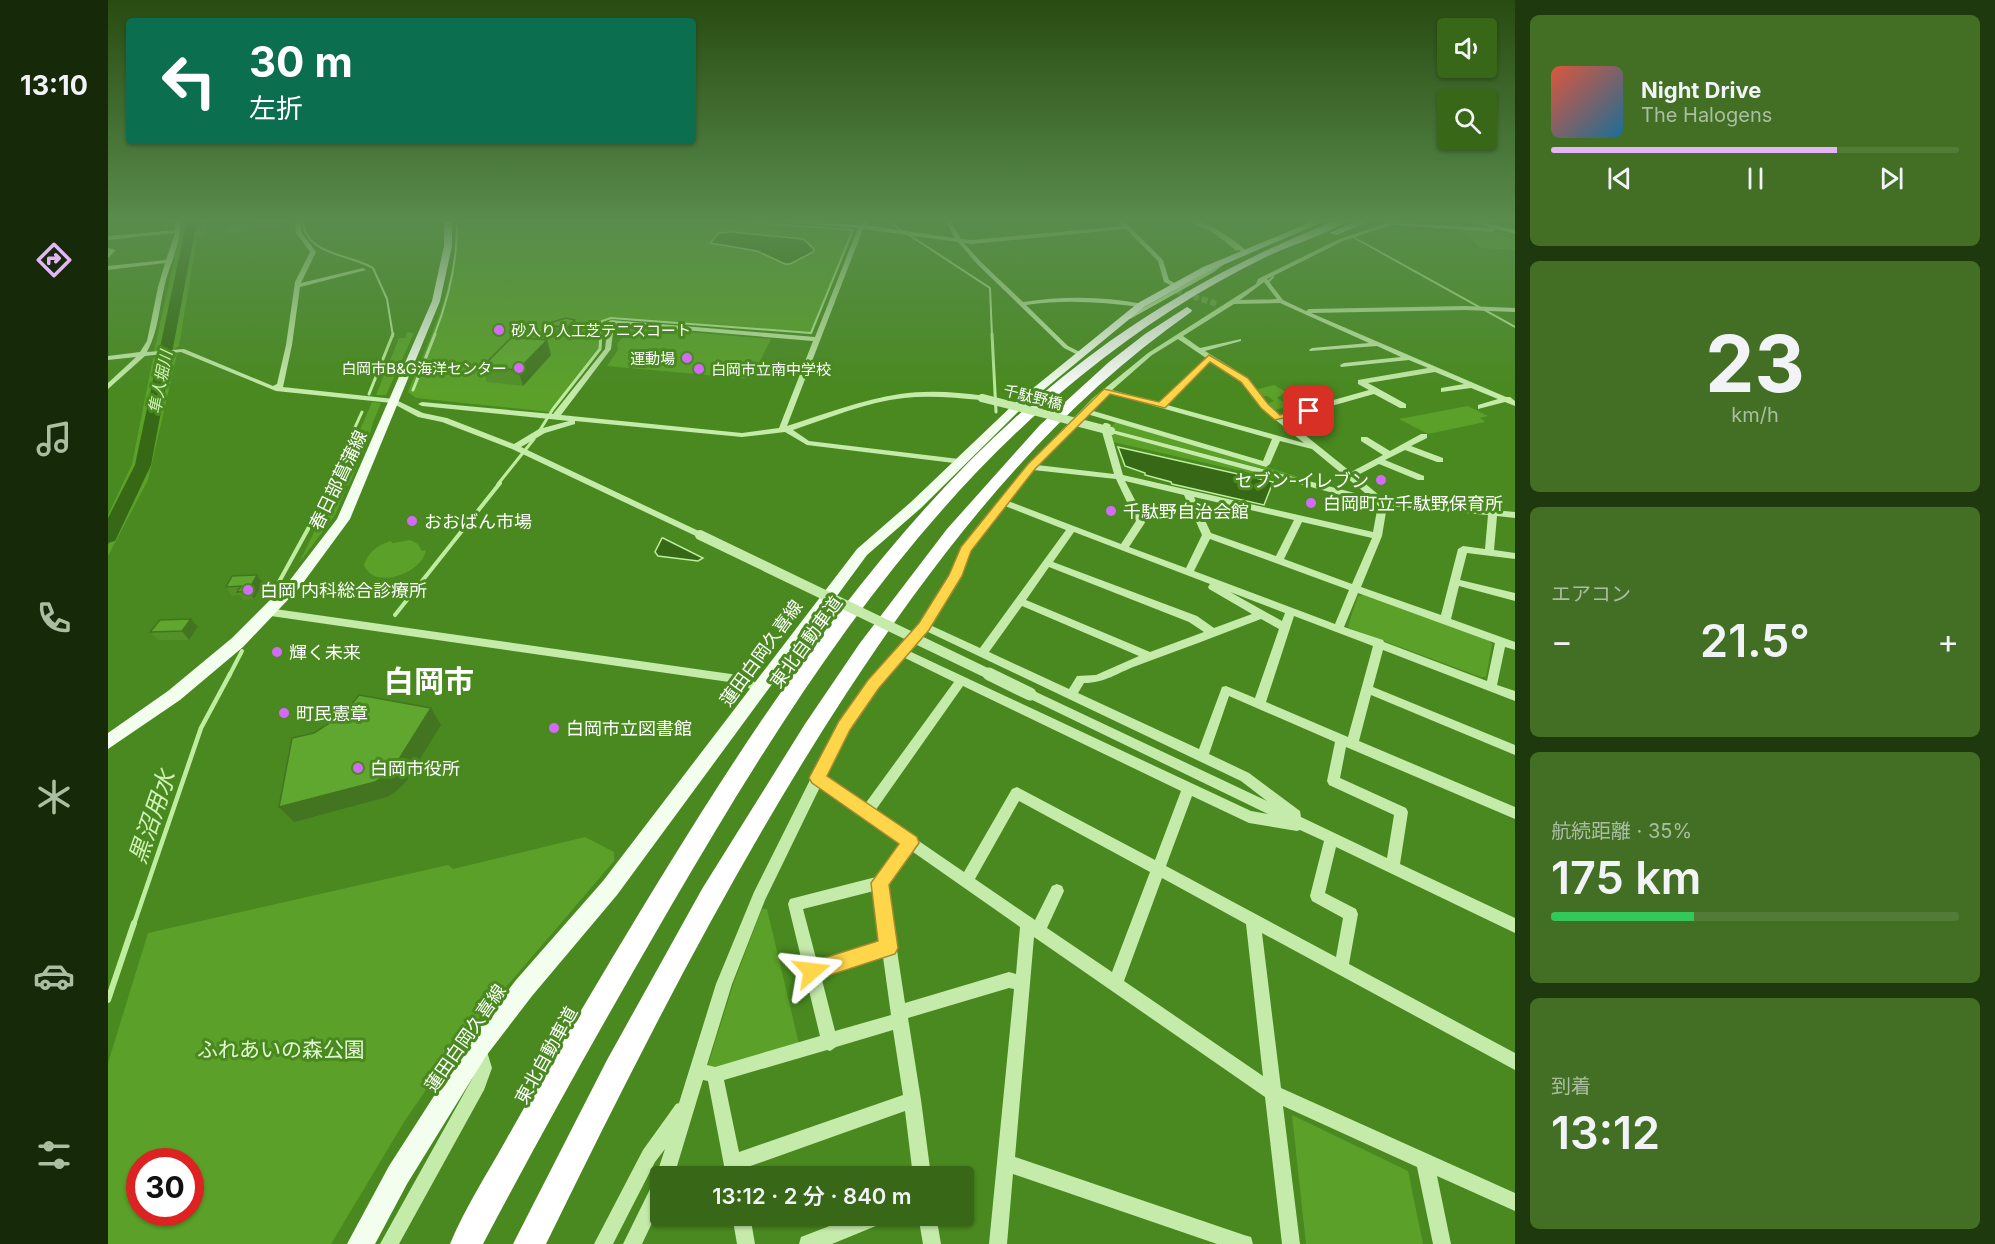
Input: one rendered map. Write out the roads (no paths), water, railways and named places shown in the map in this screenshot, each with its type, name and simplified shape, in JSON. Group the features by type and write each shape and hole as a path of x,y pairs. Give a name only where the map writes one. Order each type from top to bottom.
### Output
{"highway":[{"name":"東北自動車道","path":"466,1244 590,1020 715,813 783,708 824,651 913,537 962,480 1041,402 1114,344 1218,278"},
{"path":"529,1244 652,1002 774,789 869,642 957,526 1001,476 1069,406 1154,333 1191,307 1241,278"}],"main road":[{"name":"春日部菖蒲線","path":"108,742 191,681 253,629 324,548 343,519 394,401 435,302 441,278"},
{"name":"蓮田白岡久喜線","path":"360,1244 398,1175 478,1048 524,988 610,888 862,552 916,505 1020,404 1128,318 1141,305 1190,278"}],"street":[{"path":"108,387 142,355 153,330 164,278"},
{"path":"276,389 281,385 290,345 298,286 302,278"},
{"path":"298,286 330,278"},
{"path":"841,278 784,430 807,443 959,462"},
{"path":"996,278 1066,347 1080,354"},
{"path":"1165,278 1166,281 1175,285"},
{"path":"1128,318 1199,278"},
{"path":"668,1166 724,984 759,897 844,726 873,684 924,626 956,576 966,549 1031,467 1085,411 1150,354 1233,302 1258,285 1264,278 1281,301"},
{"path":"1178,336 1177,332 1217,304 1264,278"},
{"path":"1022,304 1047,299 1077,298 1141,305"},
{"path":"1233,302 1281,301 1511,402"},
{"path":"1303,311 1465,308 1515,310"},
{"path":"555,417 608,349 611,322 817,339"},
{"path":"1178,336 1245,380 1264,406 1383,503 1377,536 1338,628"},
{"path":"1199,350 1239,340"},
{"path":"1312,350 1380,344"},
{"path":"108,357 154,355 184,350 276,389 394,401 421,415 444,420 515,447 1515,926"},
{"path":"1161,406 1209,358"},
{"path":"1344,365 1411,358"},
{"path":"1403,406 1361,382 1437,369"},
{"path":"1444,390 1473,385"},
{"path":"1108,391 1314,448"},
{"path":"1279,418 1375,391"},
{"name":"千駄野橋","path":"422,404 734,435 784,430 855,407 901,396 944,394 982,398 1383,503 1515,515"},
{"path":"1481,407 1511,402"},
{"path":"1085,411 1266,464 1276,438"},
{"path":"1111,419 1105,428 1119,477 1141,521 1124,547"},
{"path":"515,447 549,429 583,420"},
{"path":"1350,476 1424,436"},
{"path":"1364,439 1390,455"},
{"path":"1406,447 1440,460"},
{"path":"1379,461 1421,478"},
{"path":"1031,467 1119,477 1377,536"},
{"path":"1188,493 1207,535 1515,646"},
{"path":"1002,502 1515,696"},
{"path":"1489,552 1493,513"},
{"path":"1278,561 1299,519"},
{"path":"982,654 1072,528"},
{"path":"1189,572 1207,535"},
{"path":"1445,620 1463,549 1515,556"},
{"path":"1047,563 1193,619 1215,633"},
{"path":"1189,572 1285,628"},
{"path":"1455,582 1515,597"},
{"path":"1020,601 1152,657"},
{"path":"1259,704 1291,610"},
{"path":"268,612 738,679 760,689"},
{"path":"1071,695 1081,679 1096,679 1119,668 1260,615"},
{"path":"924,626 1245,777 1312,828"},
{"path":"1491,686 1501,641"},
{"path":"1379,643 1367,689 1333,782 1401,812 1393,867"},
{"path":"902,652 1248,817 1312,828"},
{"path":"867,812 961,681"},
{"path":"1367,689 1515,750"},
{"path":"1202,757 1226,690 1515,813"},
{"path":"817,778 1275,1094 1515,1202"},
{"path":"1115,984 1188,789"},
{"path":"967,880 1017,793 1515,1062"},
{"path":"1332,837 1317,896 1351,914 1341,968"},
{"path":"830,1043 795,904 880,883 910,843"},
{"path":"880,883 921,1166"},
{"path":"998,1244 1022,983 1033,927 1058,891"},
{"path":"1253,922 1291,1244"},
{"path":"812,971 888,948"},
{"path":"697,1070 715,1075 830,1043 901,1016 1009,980 1022,983"},
{"path":"389,1244 478,1084 484,1068 478,1048"},
{"path":"715,1075 733,1166"},
{"path":"742,1166 913,1100"},
{"path":"603,1244 649,1156 687,1103"},
{"path":"1425,1162 1442,1244"},
{"path":"1007,1163 1244,1244"},
{"path":"632,1244 650,1207"},
{"path":"743,1226 746,1244"},
{"path":"808,1244 854,1226"},
{"path":"929,1226 932,1244"}],"waterway":[{"name":"隼人堀川","path":"108,537 143,465 180,278"},
{"name":"黒沼用水","path":"378,278 387,299 393,335"},
{"path":"434,336 452,278"},
{"path":"601,336 602,321 611,318 811,333 833,278"},
{"path":"975,278 990,288 992,336"},
{"path":"1267,283 1272,278"},
{"path":"1427,278 1515,327"},
{"path":"413,390 435,334"},
{"path":"540,430 553,409 600,349 601,334"},
{"path":"992,334 996,412"},
{"name":"黒沼用水","path":"369,394 393,335"},
{"name":"黒沼用水","path":"329,484 362,412"},
{"path":"498,484 534,439"},
{"name":"黒沼用水","path":"274,591 308,529 329,483"},
{"path":"395,615 500,483"},
{"name":"黒沼用水","path":"229,676 242,651"},
{"name":"黒沼用水","path":"134,924 201,728 230,674"},
{"name":"黒沼用水","path":"108,1000 134,923"}],"tunnel":[{"path":"1176,291 1217,304"}],"place":[{"name":"砂入り人工芝テニスコート","path":"499,330"},
{"name":"運動場","path":"687,358"},
{"name":"白岡市B&G海洋センター","path":"519,368"},
{"name":"白岡市立南中学校","path":"699,369"},
{"name":"セブン-イレブン","path":"1381,480"},
{"name":"白岡町立千駄野保育所","path":"1311,503"},
{"name":"千駄野自治会館","path":"1111,511"},
{"name":"おおばん市場","path":"412,521"},
{"name":"白岡 内科総合診療所","path":"248,590"},
{"name":"輝く未来","path":"277,652"},
{"name":"町民憲章","path":"284,713"},
{"name":"白岡市立図書館","path":"554,728"},
{"name":"白岡市役所","path":"358,768"}],"district":[{"name":"白岡市","path":"429,681"}],"park label":[{"name":"ふれあいの森公園","path":"281,1049"}]}
